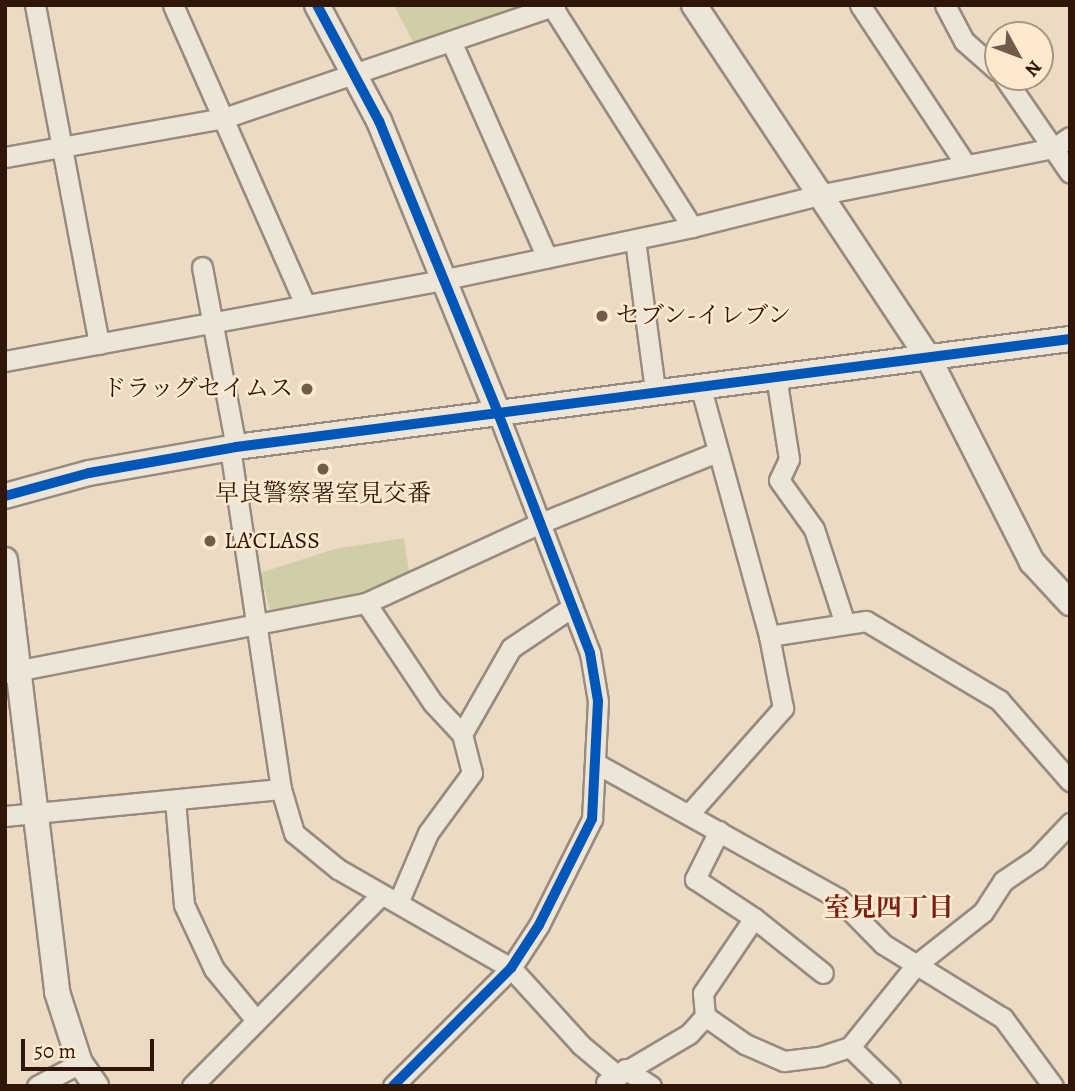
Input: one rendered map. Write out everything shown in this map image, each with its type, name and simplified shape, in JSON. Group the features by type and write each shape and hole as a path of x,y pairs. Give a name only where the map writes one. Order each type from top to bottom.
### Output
{"street":[{"path":"35,5 99,344"},
{"path":"173,5 306,304"},
{"path":"317,5 379,121 441,280 498,412 538,524 590,653 598,701 597,764 592,819 539,925 511,968 393,1086"},
{"path":"694,5 823,194 928,357 1032,562 1070,603"},
{"path":"860,5 966,165"},
{"path":"945,5 964,41 984,59"},
{"path":"5,158 224,118 553,6 692,227"},
{"path":"451,41 547,258"},
{"path":"1016,91 1062,143 1070,173"},
{"path":"5,361 441,280 635,240 823,194 1062,143"},
{"path":"635,240 655,390"},
{"path":"202,267 214,322 281,789 294,833 338,869 511,968 613,1079 651,1086"},
{"path":"5,496 89,474 233,448 655,390 1070,339"},
{"path":"776,376 789,459 779,480 814,529 844,621"},
{"path":"689,814 783,708 769,636 715,453 700,385"},
{"path":"12,672 366,603 538,524 715,453"},
{"path":"5,559 12,672 36,813 57,992 80,1063 96,1086"},
{"path":"192,1086 255,1019 390,899 428,833 472,773 462,734 433,703 366,603"},
{"path":"462,734 511,648 572,607"},
{"path":"769,636 844,621 866,621 999,699 1070,780"},
{"path":"597,764 838,898 883,944 1003,1018 1053,1086"},
{"path":"5,816 281,789"},
{"path":"175,800 184,905 214,969 255,1019"},
{"path":"705,1016 745,1044 785,1061 850,1047 916,965 983,912 1003,881 1036,859 1070,823"},
{"path":"719,831 695,879 754,918 823,973"},
{"path":"613,1079 689,1034 705,1016 703,993 754,918"},
{"path":"850,1047 890,1086"},
{"path":"37,1086 80,1063"}],"shaded area":[{"path":"394,5 526,5 413,42"},
{"path":"404,538 409,573 370,590 271,614 260,573 335,549"}],"cycle path":[{"path":"317,5 379,121 498,413 590,653 598,701 592,819 539,925 511,968 393,1086"},
{"path":"5,496 89,473 236,447 1070,339"}],"place":[{"name":"セブン-イレブン","path":"602,316"},
{"name":"ドラッグセイムス","path":"307,389"},
{"name":"早良警察署室見交番","path":"323,469"},
{"name":"LA’CLASS","path":"210,541"}],"district":[{"name":"室見四丁目","path":"889,908"}]}
